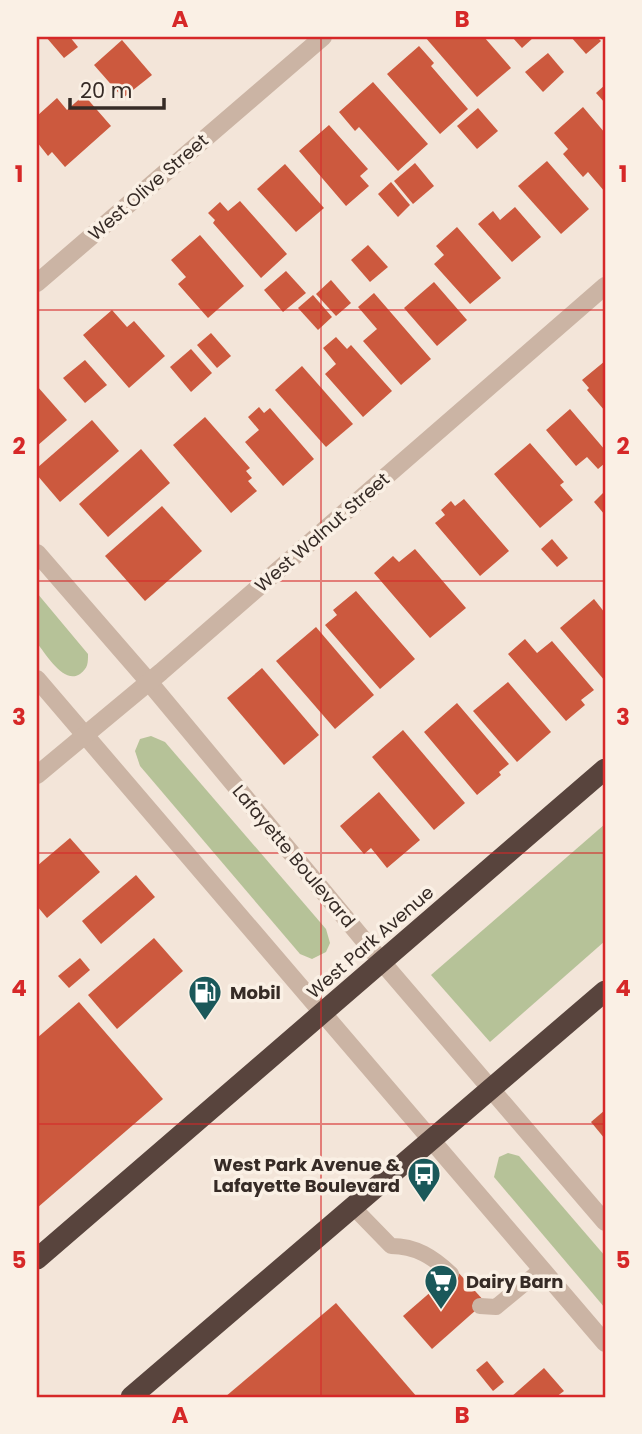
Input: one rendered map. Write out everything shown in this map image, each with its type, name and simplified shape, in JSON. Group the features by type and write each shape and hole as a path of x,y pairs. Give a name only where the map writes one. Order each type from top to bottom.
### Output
{"highway":[{"name":"West Park Avenue","path":"37,1259 605,769"},
{"path":"131,1397 605,991"}],"street":[{"name":"West Olive Street","path":"37,283 323,37"},
{"name":"West Walnut Street","path":"37,775 149,682 605,286"},
{"name":"Lafayette Boulevard","path":"37,553 605,1222"},
{"path":"37,679 605,1343"}],"lane":[{"path":"353,1207 391,1247 406,1246 433,1258 451,1274"},
{"path":"480,1306 496,1307 542,1269"}],"green space":[{"path":"37,593 88,654 85,670 80,674 74,676 62,672 37,643"},
{"path":"151,736 165,742 326,929 330,943 326,952 312,959 300,954 140,766 135,751 140,739"},
{"path":"605,824 605,941 490,1042 431,975"},
{"path":"508,1153 519,1156 605,1256 605,1308 494,1177 499,1157"}],"building":[{"path":"46,37 70,37 78,47 64,58"},
{"path":"425,37 484,37 511,68 477,97"},
{"path":"512,37 534,37 522,48"},
{"path":"571,37 597,37 601,41 586,54"},
{"path":"122,40 152,75 123,98 94,65"},
{"path":"419,46 434,63 431,66 468,109 440,134 387,74"},
{"path":"548,53 564,72 543,92 525,72"},
{"path":"373,82 428,144 398,171 359,127 355,131 339,112"},
{"path":"605,85 605,103 596,93"},
{"path":"84,95 111,126 65,167 52,152 48,156 37,142 37,116 57,98 67,110"},
{"path":"583,107 605,133 605,192 588,172 583,177 563,154 568,149 554,133"},
{"path":"478,108 498,131 477,149 457,126"},
{"path":"329,125 368,169 360,176 369,186 346,206 299,151"},
{"path":"547,161 589,209 561,234 518,186"},
{"path":"415,163 434,186 413,204 394,181"},
{"path":"285,164 324,208 296,232 257,189"},
{"path":"391,182 410,205 398,217 378,194"},
{"path":"240,201 287,254 261,278 213,223 215,220 208,213 220,202 228,211"},
{"path":"515,207 541,237 512,262 478,224 493,211 500,220"},
{"path":"457,227 501,278 470,304 434,264 444,255 436,246"},
{"path":"200,235 244,286 208,318 178,284 186,277 171,260"},
{"path":"368,245 388,267 370,282 351,260"},
{"path":"286,271 306,293 283,312 264,290"},
{"path":"331,280 351,303 336,316 316,294"},
{"path":"434,282 467,320 437,346 404,308"},
{"path":"374,293 431,359 401,385 363,341 377,329 358,307"},
{"path":"313,295 332,317 318,330 298,308"},
{"path":"112,310 127,327 134,321 165,356 129,388 83,335"},
{"path":"211,333 231,356 217,368 197,345"},
{"path":"336,337 347,349 351,345 392,391 363,417 325,374 336,364 323,348"},
{"path":"191,349 212,373 191,392 170,367"},
{"path":"85,360 107,385 85,403 63,378"},
{"path":"605,361 605,411 582,380"},
{"path":"302,366 353,424 326,447 275,390"},
{"path":"37,386 67,420 37,446"},
{"path":"259,407 264,413 270,408 314,459 283,486 245,442 259,430 248,417"},
{"path":"570,409 605,450 605,463 598,469 587,457 576,466 546,430"},
{"path":"205,417 250,468 246,471 252,478 248,481 257,491 231,513 173,445"},
{"path":"92,420 119,451 60,502 37,475 37,468"},
{"path":"530,443 564,482 560,485 573,500 540,528 494,474"},
{"path":"141,449 170,483 108,537 79,504"},
{"path":"605,491 605,515 594,502"},
{"path":"464,499 509,551 480,576 435,523 445,515 441,510 451,501 455,506"},
{"path":"162,506 202,551 145,601 105,556"},
{"path":"552,539 568,558 557,567 541,549"},
{"path":"415,549 466,608 430,638 374,573 393,556 399,562"},
{"path":"356,591 415,659 380,689 325,625 337,615 333,610"},
{"path":"594,599 605,613 605,681 560,628"},
{"path":"316,627 374,695 335,729 276,661"},
{"path":"525,639 537,653 552,641 594,690 581,700 585,705 566,721 508,654"},
{"path":"262,668 319,735 284,765 227,698"},
{"path":"508,682 551,732 517,762 473,711"},
{"path":"457,703 509,764 499,772 501,775 477,795 424,732"},
{"path":"403,730 465,803 434,830 372,757"},
{"path":"379,792 420,840 387,868 371,848 364,854 340,826"},
{"path":"70,838 100,872 47,918 37,906 37,866"},
{"path":"136,875 155,897 101,944 82,921"},
{"path":"154,938 183,971 117,1029 88,995"},
{"path":"80,958 90,970 69,988 58,976"},
{"path":"79,1002 163,1099 37,1208 37,1038"},
{"path":"605,1110 605,1139 591,1122"},
{"name":"Dairy Barn","path":"456,1270 485,1302 432,1349 403,1316"},
{"path":"336,1303 417,1397 225,1397"},
{"path":"487,1361 504,1382 493,1391 476,1370"},
{"path":"544,1368 564,1391 556,1397 511,1397"}],"place":[{"name":"Mobil","path":"205,1022"},
{"name":"West Park Avenue & Lafayette Boulevard","path":"424,1204"},
{"name":"Dairy Barn","path":"441,1311"}]}
